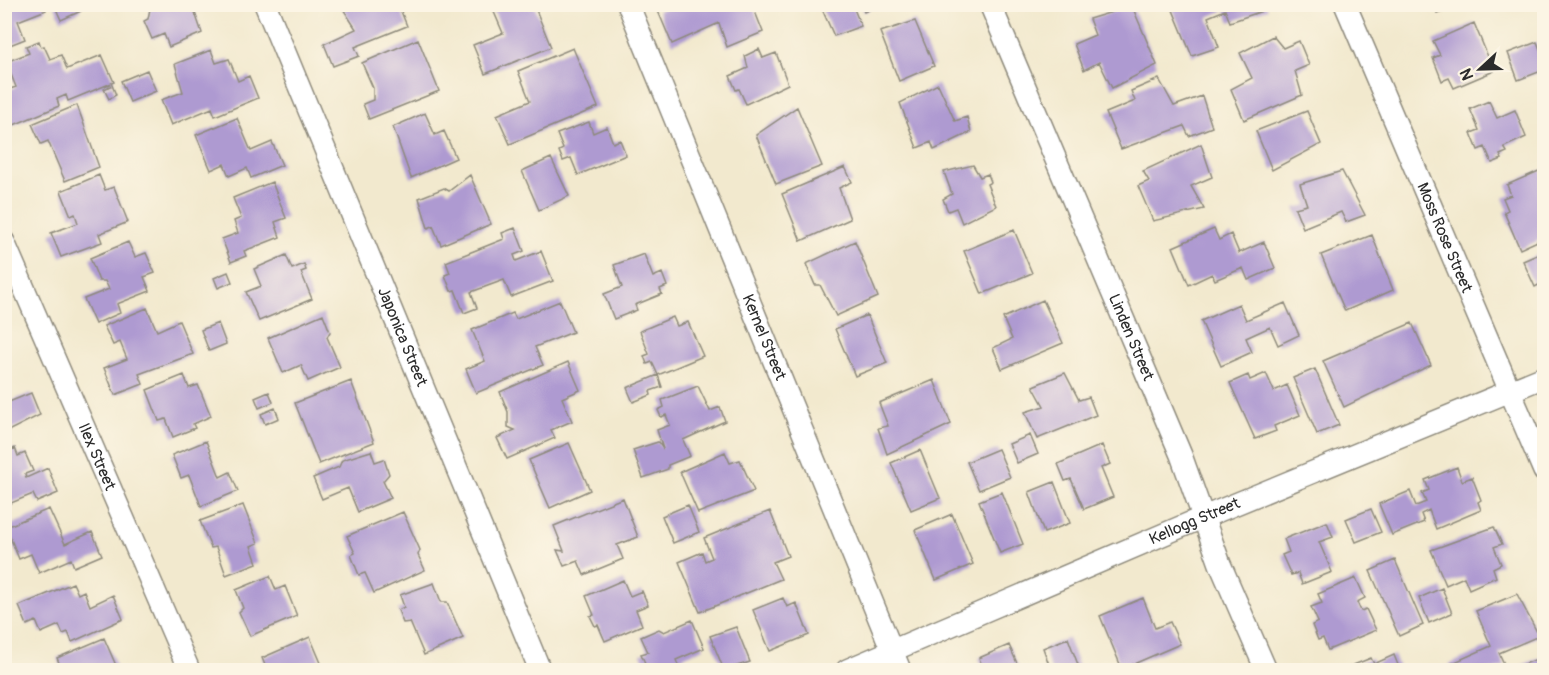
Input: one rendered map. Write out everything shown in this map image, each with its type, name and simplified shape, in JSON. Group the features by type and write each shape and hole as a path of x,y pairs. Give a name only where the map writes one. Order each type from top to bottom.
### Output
{"street":[{"name":"Japonica Street","path":"265,4 540,670"},
{"name":"Kernel Street","path":"628,4 896,661"},
{"name":"Linden Street","path":"990,4 1181,455 1220,564 1266,670"},
{"name":"Moss Rose Street","path":"1345,4 1545,471"},
{"name":"Ilex Street","path":"4,242 189,670"},
{"name":"Kellogg Street","path":"847,670 896,661 1204,517 1545,376"}],"building":[{"path":"5,4 44,4 46,10 18,21 25,39 5,47"},
{"path":"54,4 79,4 81,11 61,20"},
{"path":"151,4 192,4 202,33 169,47 164,34 152,39 144,21 148,19"},
{"path":"340,4 398,4 407,26 355,47 359,56 333,66 324,44 356,29"},
{"path":"674,4 752,4 763,32 727,47 719,23 672,44 658,11"},
{"path":"831,4 852,4 861,26 834,36 822,9"},
{"path":"861,4 882,4 864,12"},
{"path":"1433,4 1459,4 1459,5 1437,13"},
{"path":"491,5 534,5 551,47 485,74 473,45 503,33"},
{"path":"1183,5 1266,5 1268,9 1230,22 1225,10 1208,17 1219,47 1192,56 1173,10"},
{"path":"1132,6 1157,65 1112,88 1099,62 1084,70 1074,44 1095,35 1089,19"},
{"path":"915,21 934,66 899,81 880,32"},
{"path":"1474,23 1494,71 1454,88 1449,78 1442,81 1433,58 1440,55 1433,41"},
{"path":"1273,36 1283,48 1299,41 1309,65 1295,71 1302,95 1244,120 1231,89 1252,78 1240,53"},
{"path":"418,39 439,91 369,119 363,104 373,100 373,88 362,63"},
{"path":"39,41 50,59 61,55 67,69 102,55 114,82 68,101 66,95 57,99 59,106 9,127 4,115 4,91 16,87 6,62 29,53 26,46"},
{"path":"1537,42 1544,59 1544,70 1518,80 1508,53"},
{"path":"573,48 598,107 510,144 497,115 530,101 518,71"},
{"path":"759,49 763,58 776,53 788,84 746,104 730,76 748,68 745,56"},
{"path":"211,50 216,63 229,59 238,81 249,76 258,98 215,116 212,108 171,125 161,100 183,92 175,64"},
{"path":"147,70 156,91 130,102 121,81"},
{"path":"1159,79 1174,106 1202,96 1212,127 1189,136 1184,126 1121,149 1106,113 1135,101 1131,91"},
{"path":"938,84 955,121 967,117 971,132 934,150 931,142 917,148 900,103"},
{"path":"112,85 116,95 109,99 104,89"},
{"path":"1489,101 1497,118 1515,110 1526,137 1504,147 1507,152 1500,155 1502,159 1492,163 1485,147 1478,150 1471,133 1479,130 1470,109"},
{"path":"77,105 99,167 65,181 48,141 41,144 32,124"},
{"path":"797,107 822,166 776,184 756,135"},
{"path":"1307,111 1321,144 1272,170 1256,131"},
{"path":"425,113 435,135 444,131 456,158 411,178 393,127"},
{"path":"237,118 251,151 272,142 282,165 251,178 247,168 229,176 224,164 211,170 196,135"},
{"path":"589,122 593,133 607,127 613,143 620,140 626,155 578,175 571,158 563,161 559,151 563,149 557,134"},
{"path":"1201,144 1212,177 1191,186 1204,209 1153,221 1138,186 1149,181 1143,171"},
{"path":"551,158 569,196 539,210 522,171"},
{"path":"973,165 980,177 988,174 991,182 987,184 996,206 962,223 956,208 948,211 943,199 952,194 944,172"},
{"path":"845,167 852,182 839,188 850,219 801,241 782,194"},
{"path":"1541,170 1544,178 1544,238 1520,249 1504,212 1508,210 1503,198 1511,195 1507,185"},
{"path":"1342,171 1365,215 1346,222 1341,212 1303,228 1295,208 1307,205 1300,184"},
{"path":"99,175 105,190 114,187 128,222 99,234 102,242 61,257 51,233 78,223 75,214 71,216 61,191"},
{"path":"470,175 491,224 441,245 433,226 428,228 419,198 444,188 449,191"},
{"path":"272,182 286,218 275,222 280,237 244,251 246,256 231,262 222,239 238,233 234,221 241,218 233,198"},
{"path":"515,228 524,251 514,255 516,261 541,251 553,281 511,297 504,280 471,292 477,308 464,313 455,290 451,291 445,275 450,273 446,262 504,239 502,233"},
{"path":"1214,229 1219,240 1231,234 1239,253 1264,242 1275,268 1248,280 1243,268 1215,280 1212,274 1189,285 1173,247"},
{"path":"1014,230 1032,273 982,294 964,251"},
{"path":"1372,235 1393,290 1345,311 1321,255"},
{"path":"855,241 878,297 836,316 820,285 815,285 806,264"},
{"path":"128,242 135,257 146,253 155,273 144,277 150,291 117,304 120,313 95,324 84,299 109,289 105,281 99,281 90,258"},
{"path":"1544,252 1544,282 1535,287 1523,261"},
{"path":"644,254 653,277 662,273 667,286 660,289 662,294 635,305 637,310 614,319 604,294 622,287 614,265"},
{"path":"286,255 292,269 304,264 306,270 301,272 312,299 259,321 246,292 261,286 254,269"},
{"path":"228,272 232,282 218,288 214,278"},
{"path":"1043,300 1063,343 1002,369 993,348 1012,339 1003,318"},
{"path":"560,301 573,332 535,347 543,365 476,393 466,369 485,361 472,330 513,313 516,319"},
{"path":"1285,303 1299,335 1278,345 1270,327 1246,338 1252,352 1221,366 1201,321 1239,304 1246,320"},
{"path":"147,308 157,331 179,321 193,354 139,374 143,384 115,395 104,368 127,359 120,342 113,345 104,326"},
{"path":"323,314 330,332 327,337 340,367 308,381 301,365 283,373 268,338"},
{"path":"867,315 887,363 855,376 835,329"},
{"path":"673,317 677,326 688,322 703,356 658,375 652,362 647,364 644,356 649,354 640,331"},
{"path":"218,323 226,344 209,351 201,330"},
{"path":"1412,323 1431,365 1344,407 1323,361"},
{"path":"568,362 580,390 562,398 572,421 551,430 555,438 507,459 497,438 515,430 508,427 508,412 500,392"},
{"path":"1315,369 1339,425 1317,434 1293,378"},
{"path":"1065,373 1079,400 1089,397 1096,415 1037,439 1025,412 1044,406 1033,386"},
{"path":"1266,373 1274,391 1287,385 1300,415 1274,426 1276,431 1255,439 1230,383 1248,375 1250,380"},
{"path":"184,375 189,388 198,385 211,416 193,424 195,428 173,437 166,419 159,421 147,390"},
{"path":"658,375 662,387 650,391 651,395 633,402 627,388"},
{"path":"934,380 951,424 887,454 878,428 888,426 879,403"},
{"path":"351,381 374,442 319,464 295,403"},
{"path":"698,386 710,411 720,407 725,421 683,440 690,456 668,465 668,469 643,478 633,450 658,442 663,449 657,430 670,425 666,415 661,417 658,410 664,407 662,400"},
{"path":"269,392 273,402 259,408 255,398"},
{"path":"31,393 40,415 4,433 4,404"},
{"path":"275,408 279,418 265,424 261,414"},
{"path":"1030,435 1038,454 1017,463 1009,444"},
{"path":"206,441 220,477 230,472 238,491 201,506 189,475 181,478 172,455"},
{"path":"569,443 590,490 550,508 529,460"},
{"path":"1102,445 1110,464 1101,468 1113,497 1084,509 1071,479 1065,481 1058,464"},
{"path":"15,448 18,456 25,453 33,471 25,474 26,478 48,468 58,493 37,502 33,494 4,506 4,453"},
{"path":"998,449 1010,477 979,490 967,462"},
{"path":"920,450 940,498 911,510 891,463"},
{"path":"371,451 375,462 384,459 389,474 383,481 391,498 358,512 348,488 322,499 313,478 339,467 342,460"},
{"path":"725,452 730,463 740,460 754,491 698,513 680,472"},
{"path":"1457,467 1462,481 1472,477 1481,500 1478,502 1481,510 1436,529 1429,510 1421,514 1424,522 1392,535 1379,504 1410,491 1416,506 1426,502 1422,493 1429,490 1425,480"},
{"path":"1054,482 1070,523 1044,533 1029,492"},
{"path":"1002,492 1023,544 1000,553 979,501"},
{"path":"623,498 638,537 617,545 623,559 584,575 578,561 564,566 557,550 564,551 554,526"},
{"path":"243,505 258,543 251,546 257,563 226,575 216,547 211,548 200,521"},
{"path":"688,505 699,532 673,543 662,516"},
{"path":"49,509 65,544 92,532 102,555 74,567 71,559 39,573 31,554 19,559 6,527"},
{"path":"1371,509 1381,532 1356,542 1346,519"},
{"path":"770,511 788,556 773,562 781,579 700,612 679,562 702,552 705,561 712,558 704,538"},
{"path":"403,512 420,550 418,555 425,570 374,593 365,573 359,575 351,555 355,553 347,536"},
{"path":"952,514 973,564 936,580 915,530"},
{"path":"1327,522 1333,537 1319,542 1332,572 1302,584 1298,573 1291,575 1282,555 1289,552 1284,539"},
{"path":"1494,527 1502,544 1494,547 1501,564 1493,568 1496,577 1469,589 1464,577 1446,585 1431,550"},
{"path":"1395,560 1423,625 1399,636 1370,571"},
{"path":"270,576 276,590 285,586 297,616 250,636 239,612 243,608 236,590"},
{"path":"1356,578 1365,598 1357,602 1361,611 1366,609 1376,630 1328,650 1323,638 1318,640 1312,625 1318,622 1311,607 1322,603 1318,594"},
{"path":"623,580 630,596 642,591 648,605 636,610 642,625 605,641 598,625 595,626 590,616 594,615 586,596"},
{"path":"73,583 78,594 84,591 90,606 113,595 123,619 72,642 68,632 63,634 59,625 41,633 36,621 27,625 19,606"},
{"path":"434,583 441,602 447,602 463,638 424,655 410,622 403,623 398,610 404,607 400,595"},
{"path":"1442,588 1452,613 1429,623 1419,598"},
{"path":"1517,594 1539,636 1499,653 1505,666 1494,670 1451,670 1448,665 1491,646 1476,611"},
{"path":"783,598 787,607 796,603 809,635 770,651 753,610"},
{"path":"1143,598 1155,628 1170,622 1180,644 1122,669 1100,616"},
{"path":"692,620 704,648 676,660 680,670 628,670 645,663 641,654 648,652 641,637 659,629 664,632"},
{"path":"736,627 750,662 724,670 710,636"},
{"path":"310,637 324,670 267,670 262,658"},
{"path":"104,638 118,670 62,670 57,658"},
{"path":"1068,638 1080,670 1051,670 1043,648"},
{"path":"1009,645 1020,670 984,670 979,658"},
{"path":"1394,655 1400,670 1341,670 1371,658 1374,664"},
{"path":"1544,656 1544,670 1510,670"}]}
